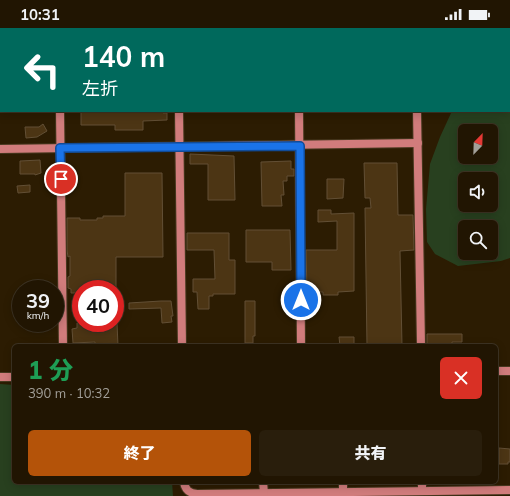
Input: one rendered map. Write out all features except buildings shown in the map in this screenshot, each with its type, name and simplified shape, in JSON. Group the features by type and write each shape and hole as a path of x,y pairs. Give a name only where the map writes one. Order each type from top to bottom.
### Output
{"street":[{"path":"60,112 63,344"},
{"path":"179,112 182,344"},
{"path":"299,112 301,344"},
{"path":"417,112 421,344"},
{"path":"0,149 300,146 418,143"},
{"path":"498,371 510,370"},
{"path":"0,377 12,376"},
{"path":"184,484 185,488 188,491 197,494 510,490"},
{"path":"263,484 264,492"},
{"path":"343,484 343,492"},
{"path":"422,484 422,491"}],"green space":[{"path":"452,112 510,112 510,258 501,261 458,266 435,254 427,242 426,209 430,164"},
{"path":"0,384 12,385 12,484 172,484 173,496 0,496"}],"route":[{"path":"61,179 60,148 300,146 301,300"}]}
